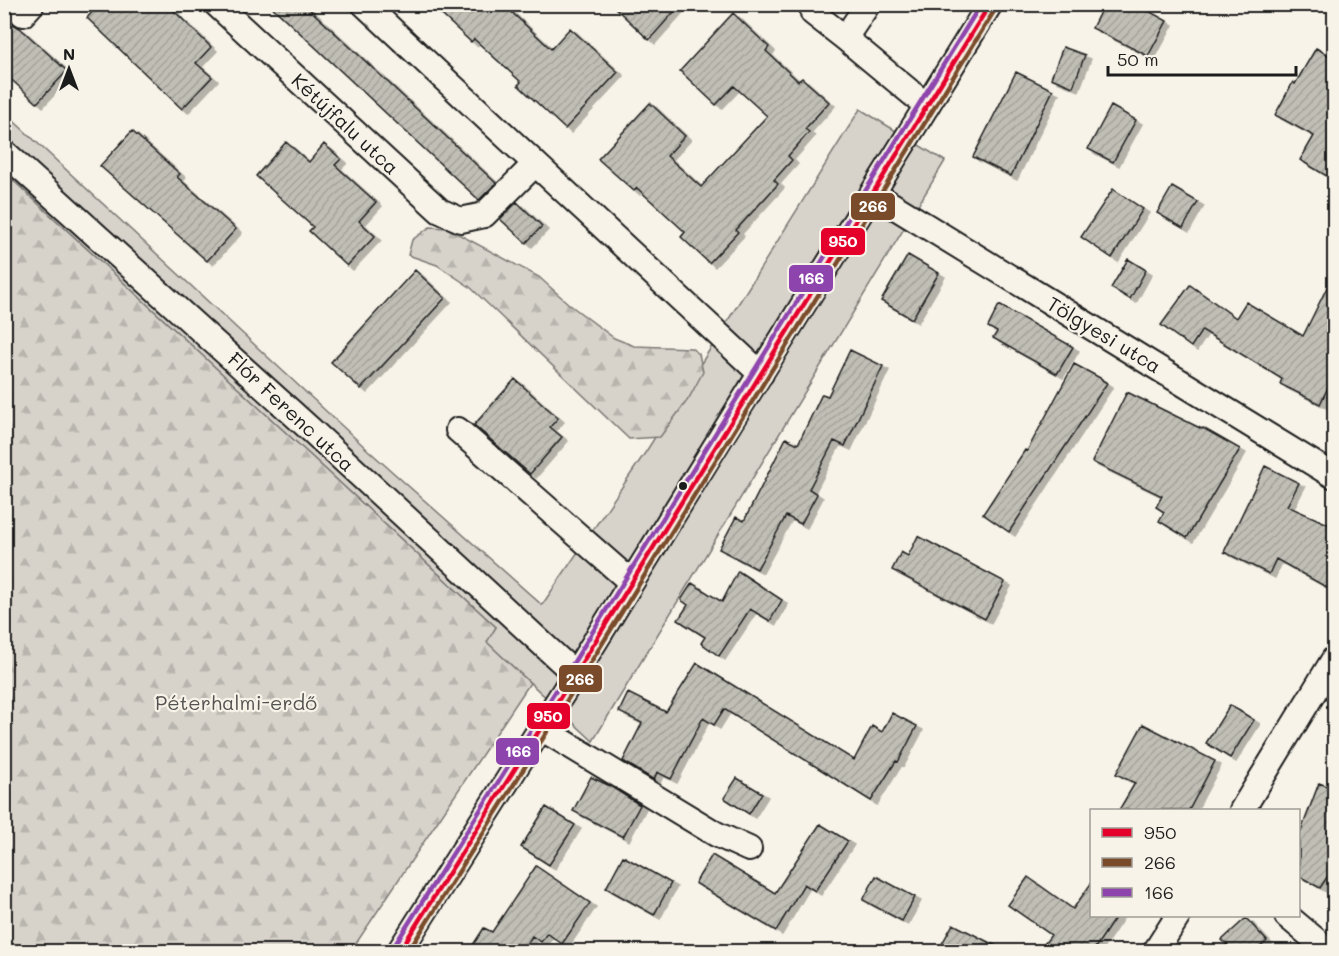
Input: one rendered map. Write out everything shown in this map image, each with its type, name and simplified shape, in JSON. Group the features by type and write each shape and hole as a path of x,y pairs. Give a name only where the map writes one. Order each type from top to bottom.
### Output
{"street":[{"name":"Kétújfalu utca","path":"216,4 440,211 462,220 483,215 535,164"},
{"path":"364,4 761,374"},
{"path":"845,38 868,4"},
{"path":"399,951 575,674 990,4"},
{"path":"813,14 927,106"},
{"name":"Flór Ferenc utca","path":"4,152 310,429 575,674"},
{"name":"Tölgyesi utca","path":"874,194 1335,476"},
{"path":"458,430 631,582"},
{"path":"1243,809 1335,659"},
{"path":"541,728 716,834 748,849"},
{"path":"1155,951 1177,917"},
{"path":"1289,917 1330,951"}],"green space":[{"path":"860,109 945,161 593,741 486,642 496,627 5,173 4,112 369,451 542,605 647,450"},
{"name":"Péterhalmi-erdő","path":"5,173 496,627 487,642 530,683 351,951 5,951"},
{"path":"430,227 447,228 539,277 570,305 614,338 634,346 691,348 699,354 703,372 689,398 660,437 629,439 470,287 437,265 408,255 412,240"}],"building":[{"path":"99,4 167,4 211,47 196,63 212,77 182,109 87,18"},
{"path":"269,4 304,4 496,183 479,200"},
{"path":"430,4 503,4 551,49 570,28 618,72 565,129 518,85 521,82 474,39 471,42"},
{"path":"611,4 681,4 649,40"},
{"path":"1104,4 1136,4 1167,21 1148,56 1092,28"},
{"path":"4,13 13,24 67,71 37,103 4,73"},
{"path":"733,13 769,47 766,51 798,81 802,78 829,102 805,129 809,132 788,156 792,160 774,180 778,184 709,263 681,237 685,232 637,188 634,191 598,159 650,103 685,136 667,156 701,187 767,116 734,86 716,105 680,71"},
{"path":"1063,47 1085,55 1073,87 1051,78"},
{"path":"1316,48 1335,59 1335,181 1300,160 1314,136 1275,115 1293,82 1295,84"},
{"path":"1016,72 1053,90 1011,176 973,157"},
{"path":"1111,106 1136,120 1113,162 1088,149"},
{"path":"132,131 180,174 177,177 236,229 207,261 100,166"},
{"path":"286,142 309,162 324,144 341,159 335,165 376,202 359,221 375,236 347,266 309,231 313,227 256,176"},
{"path":"1172,187 1198,202 1183,228 1157,213"},
{"path":"1113,189 1143,209 1112,258 1081,237"},
{"path":"517,202 542,226 526,243 500,219"},
{"path":"908,255 939,273 912,319 881,301"},
{"path":"1128,259 1146,270 1130,299 1111,288"},
{"path":"415,270 445,298 361,389 331,362"},
{"path":"1335,271 1335,373 1320,404 1280,384 1282,379 1202,330 1191,347 1161,325 1190,285 1236,318 1246,302 1303,336"},
{"path":"999,305 1073,347 1057,374 993,338 997,332 988,327"},
{"path":"850,350 883,366 845,446 834,441 809,489 817,494 801,524 786,516 757,569 719,549 736,517 744,521 786,438 798,444 822,394 828,396"},
{"path":"1074,364 1107,383 1009,532 983,514 1025,450 1027,451"},
{"path":"515,379 558,418 550,427 562,437 530,474 474,425"},
{"path":"1127,392 1203,428 1240,449 1187,538 1159,521 1164,512 1156,507 1162,496 1092,462"},
{"path":"1265,466 1299,483 1287,506 1335,527 1335,592 1276,559 1269,574 1224,552"},
{"path":"918,536 1005,582 985,619 892,570 901,552 908,556"},
{"path":"738,571 782,600 770,621 750,609 719,656 701,643 705,637 678,620 688,605 681,600 692,583 722,602"},
{"path":"697,663 854,760 872,726 882,732 892,713 917,726 898,762 896,761 871,801 724,709 714,725 703,718 671,779 657,772 654,780 623,761 642,723 619,712 628,693 666,712"},
{"path":"1230,705 1254,720 1230,758 1206,743"},
{"path":"1143,724 1215,761 1190,809 1120,809 1135,783 1116,774"},
{"path":"591,777 640,805 623,837 573,811"},
{"path":"737,778 762,793 749,814 724,798"},
{"path":"1319,783 1335,789 1335,865 1320,888 1300,877 1300,833"},
{"path":"546,807 575,825 549,865 521,847"},
{"path":"820,824 848,841 815,891 804,884 776,931 695,883 712,855 775,893"},
{"path":"623,856 671,883 654,915 606,888"},
{"path":"536,866 590,903 562,944 547,933 541,942 532,936 523,951 469,951 484,928 492,932"},
{"path":"876,876 915,897 902,921 863,900"},
{"path":"1028,877 1073,909 1090,885 1090,917 1116,917 1093,951 1039,951 1051,935 1008,905"},
{"path":"1246,918 1267,941 1256,951 1233,951 1222,940"},
{"path":"953,924 1006,951 938,951"}],"transit line":[{"name":"166","path":"393,948 569,670 981,4"},
{"name":"950","path":"399,952 575,674 990,4"},
{"name":"266","path":"408,952 581,678 996,8"}]}
